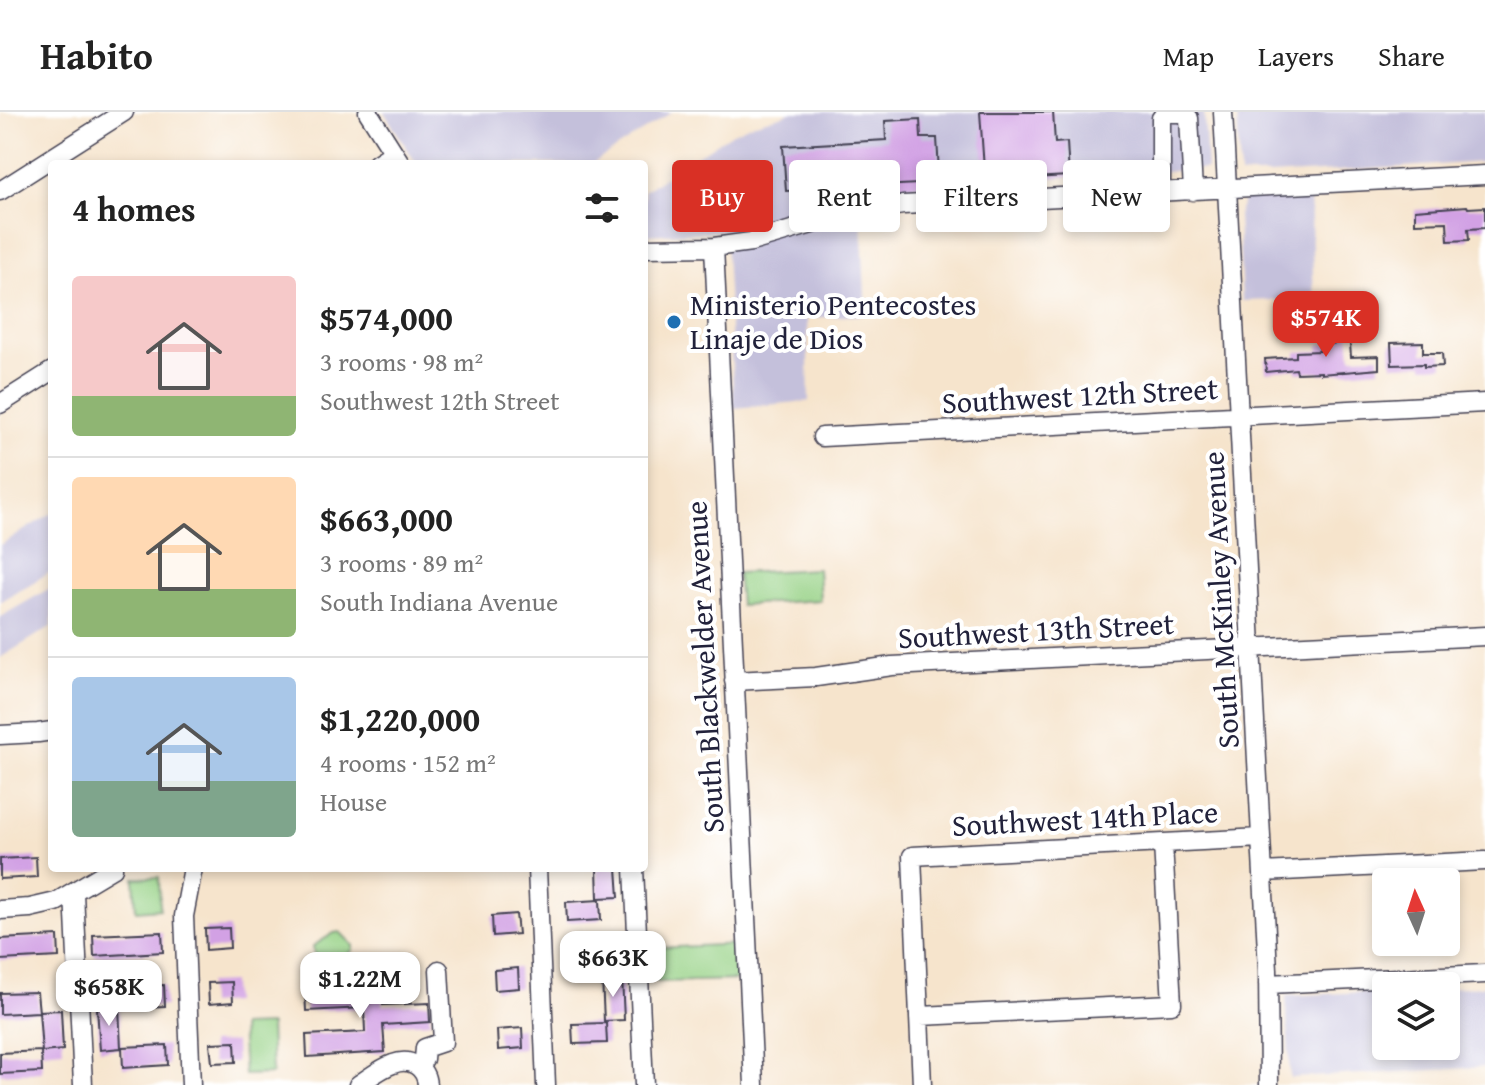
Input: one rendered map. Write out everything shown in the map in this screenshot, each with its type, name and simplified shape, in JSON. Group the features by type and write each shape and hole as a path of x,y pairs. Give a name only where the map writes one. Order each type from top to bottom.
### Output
{"street":[{"path":"49,160 124,112"},
{"path":"368,112 397,158"},
{"name":"South McKinley Avenue","path":"1223,112 1263,872 1269,1085"},
{"path":"1161,160 1161,118 1166,113 1184,113 1189,118 1193,191"},
{"path":"0,191 48,160"},
{"path":"1170,192 1485,175"},
{"path":"648,248 714,247 751,242 846,214 903,205 1063,197"},
{"name":"South Blackwelder Avenue","path":"714,247 754,1085"},
{"path":"0,404 48,374"},
{"name":"Southwest 12th Street","path":"822,437 1485,403"},
{"name":"Southwest 13th Street","path":"734,681 816,677 892,666 1485,636"},
{"path":"0,735 48,732"},
{"name":"Southwest 14th Place","path":"920,1016 912,856 1261,838"},
{"path":"922,1085 920,1016 1172,1004 1163,844"},
{"path":"1263,872 1485,861"},
{"path":"0,910 56,902 107,872"},
{"path":"191,1085 184,916 192,872"},
{"path":"537,872 546,1085"},
{"path":"634,872 644,1085"},
{"path":"74,893 83,1085"},
{"path":"419,1066 424,1059 425,1048 443,1042 439,970"},
{"path":"1268,984 1485,974"},
{"path":"358,1085 394,1063 403,1062 419,1066 426,1075 427,1085"}],"shaded area":[{"path":"384,112 672,112 598,160 414,160"},
{"path":"788,112 1204,112 1207,169 1170,171 1170,160 1063,160 1063,177 1047,178 1047,160 916,160 916,186 900,187 900,160 789,160 789,232 862,232 866,315 807,318 809,401 734,408 725,232 773,232 773,160 691,160 752,124"},
{"path":"1237,112 1485,112 1485,162 1240,175"},
{"path":"672,173 672,232 705,232 648,235 648,188"},
{"path":"1310,196 1314,299 1242,301 1238,215 1245,198"},
{"path":"48,515 48,573 0,602 0,545"},
{"path":"48,589 48,628 0,658 0,617"},
{"path":"1485,986 1485,1067 1290,1078 1286,996 1372,992 1372,1060 1460,1060 1460,987"}],"green space":[{"path":"818,569 820,600 740,605 737,573"},
{"path":"159,877 160,909 136,911 134,878"},
{"path":"340,932 353,945 353,950 348,954 349,974 332,975 332,963 314,954 313,946"},
{"path":"739,944 741,980 657,982 656,948"},
{"path":"270,1025 272,1074 244,1075 241,1026"}],"building":[{"path":"980,112 1053,112 1055,143 1067,142 1068,160 1063,160 1063,176 1047,177 1047,160 983,160"},
{"path":"920,119 921,138 937,138 938,160 916,160 916,184 900,185 900,160 789,160 789,191 786,191 783,146 886,140 885,121"},
{"path":"1485,207 1485,228 1468,229 1469,240 1448,241 1447,222 1415,223 1415,210"},
{"path":"1317,300 1340,302 1341,319 1318,320"},
{"path":"1337,330 1349,330 1351,357 1379,356 1379,369 1321,374 1297,373 1296,369 1266,372 1265,359 1296,357 1296,352 1320,351 1319,345 1337,343"},
{"path":"1423,342 1423,353 1442,353 1443,366 1392,365 1391,343"},
{"path":"36,857 37,877 0,879 0,859"},
{"path":"597,872 617,872 619,897 598,898"},
{"path":"600,900 601,920 567,922 566,902"},
{"path":"516,914 518,934 493,936 492,916"},
{"path":"229,928 230,948 206,950 205,929"},
{"path":"162,932 163,952 94,956 93,935"},
{"path":"58,936 59,957 0,960 0,939"},
{"path":"602,955 603,976 569,978 568,957"},
{"path":"518,968 519,988 495,990 494,970"},
{"path":"622,977 624,1020 604,1021 602,978"},
{"path":"232,982 233,1002 209,1004 208,983"},
{"path":"164,985 165,1006 119,1008 118,988"},
{"path":"382,986 383,1005 429,1003 430,1022 383,1025 385,1052 307,1057 306,1035 365,1032 364,1008 306,1011 305,991"},
{"path":"37,992 39,1012 0,1014 0,993"},
{"path":"119,1007 121,1048 100,1050 97,1008"},
{"path":"61,1010 63,1050 42,1052 39,1011"},
{"path":"606,1023 607,1043 573,1044 572,1024"},
{"path":"522,1028 523,1048 498,1050 497,1030"},
{"path":"235,1042 236,1062 212,1063 210,1043"},
{"path":"167,1045 168,1065 123,1068 122,1047"},
{"path":"41,1051 42,1072 0,1074 0,1053"}],"place":[{"name":"Ministerio Pentecostes Linaje de Dios","path":"674,322"}]}
